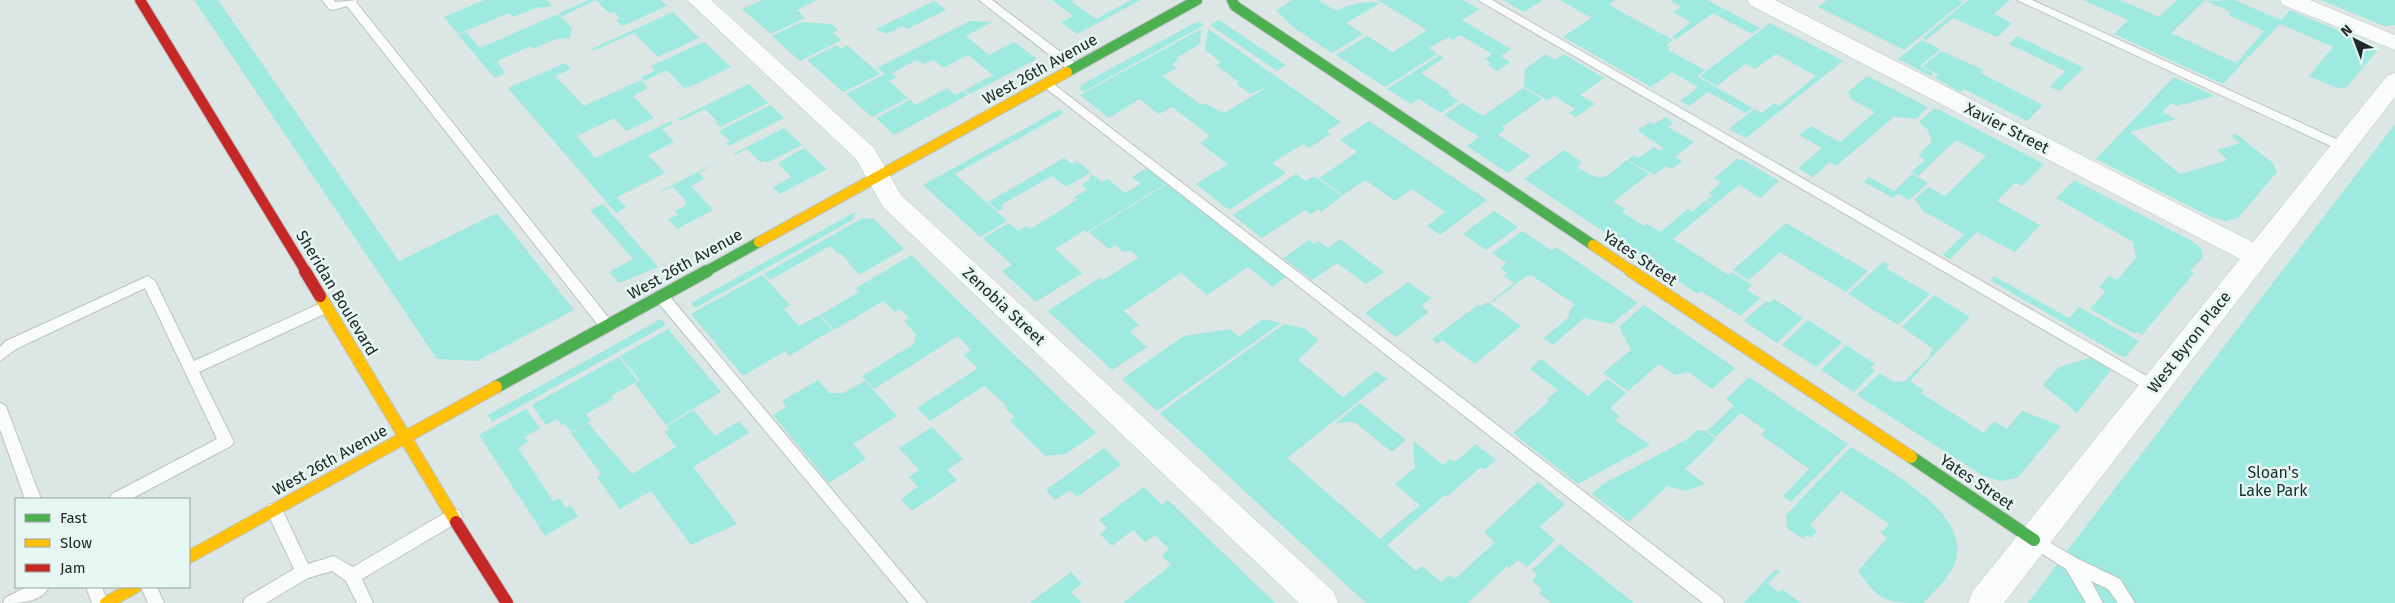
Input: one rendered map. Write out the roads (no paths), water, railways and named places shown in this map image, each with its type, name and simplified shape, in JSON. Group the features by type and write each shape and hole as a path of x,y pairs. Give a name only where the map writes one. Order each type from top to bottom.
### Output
{"street":[{"name":"Sheridan Boulevard","path":"140,0 245,169 404,438 507,603"},
{"name":"Zenobia Street","path":"698,0 865,154 892,200 1322,603"},
{"name":"West 26th Avenue","path":"190,556 1197,0"},
{"name":"Yates Street","path":"1232,0 1235,6 2034,540"},
{"name":"Xavier Street","path":"1758,0 2257,256"},
{"path":"2291,0 2395,43"},
{"name":"West Byron Place","path":"1984,603 2395,81"},
{"path":"106,603 133,588"}],"lane":[{"path":"328,0 333,7 351,0 606,326"},
{"path":"984,0 1074,68"},
{"path":"1484,0 2154,387"},
{"path":"2023,0 2343,147"},
{"path":"1047,83 1716,603"},
{"path":"0,355 11,346 148,281 226,442 119,498"},
{"path":"660,296 919,603"},
{"path":"191,369 326,307"},
{"path":"0,409 33,498"},
{"path":"274,510 304,572"},
{"path":"352,576 454,516"},
{"path":"2034,540 2072,564 2114,584 2127,603"},
{"path":"251,603 304,572 334,563 352,576 365,603"},
{"path":"2072,564 2095,603"},
{"path":"11,603 39,588"},
{"path":"94,588 100,603"},
{"path":"149,588 156,603"}],"park label":[{"name":"Sloan's Lake Park","path":"2273,481"}]}
